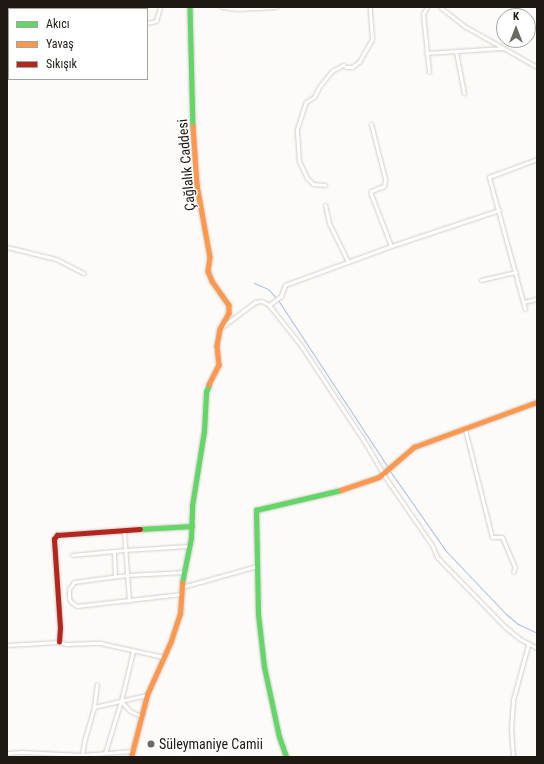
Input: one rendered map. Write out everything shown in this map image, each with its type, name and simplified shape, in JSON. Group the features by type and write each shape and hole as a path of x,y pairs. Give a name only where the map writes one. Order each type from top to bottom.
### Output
{"street":[{"path":"148,23 156,21 160,7"},
{"name":"Çağlalık Caddesi","path":"190,7 191,92 197,185 210,258 208,271 212,281 229,305 229,313 220,329"},
{"path":"222,7 238,9 276,7"},
{"path":"325,185 313,184 307,178 299,162 298,129 300,120 306,102 314,97 319,87 332,71 343,64 346,67 352,66 358,62 364,54 372,39 370,7"},
{"path":"427,7 423,14 429,72"},
{"path":"440,7 466,27 496,44"},
{"path":"426,53 504,48 537,67"},
{"path":"456,52 464,93"},
{"path":"371,124 385,180 384,186 371,191 371,194 391,246"},
{"path":"525,309 490,175 537,159"},
{"path":"325,205 328,223 348,262"},
{"path":"269,305 281,296 286,285 391,246 499,210"},
{"path":"7,247 56,259 84,273"},
{"path":"481,280 516,272"},
{"path":"523,302 537,299"},
{"path":"131,757 148,694 177,623 192,526 192,506 204,431 206,392 219,365 217,346 220,329 254,302 262,301 269,305 302,347 432,545 437,557 504,626 528,645 537,648"},
{"path":"286,757 279,737 264,667 258,614 256,510 327,494 356,485 385,473 414,448 537,402"},
{"path":"465,430 492,537 502,537 515,567 513,572"},
{"path":"59,642 60,628 54,539 57,535 192,526"},
{"path":"124,531 129,600"},
{"path":"72,555 189,546"},
{"path":"114,551 115,576"},
{"path":"182,587 257,566"},
{"path":"182,594 77,606 71,602 69,598 69,589 74,582 115,576 184,572"},
{"path":"7,645 59,642 66,644 100,643 163,658"},
{"path":"513,757 511,729 513,700 528,645"},
{"path":"105,753 121,701 133,651"},
{"path":"82,755 84,742 94,707 97,684"},
{"path":"94,707 148,694"},
{"path":"121,701 130,711 141,716"},
{"path":"7,753 22,752 82,755 132,751"}],"waterway":[{"path":"254,283 268,289 276,298"},
{"path":"278,300 387,466"},
{"path":"390,471 446,551 506,614 518,624 537,633"}],"traffic: fast":[{"path":"190,7 193,126"},
{"path":"182,583 191,538 192,506 204,431 206,392 209,385"},
{"path":"286,757 279,737 264,667 258,614 256,510 341,490"},
{"path":"140,529 192,526"}],"traffic: slow":[{"path":"193,126 197,185 210,257 208,271 212,281 229,305 229,313 220,329 217,346 219,365 209,385"},
{"path":"341,490 379,477 414,447 537,402"},
{"path":"131,757 147,695 171,641 180,614 182,583"}],"traffic: jam":[{"path":"59,642 60,628 54,539 57,535 140,529"}],"place":[{"name":"Süleymaniye Camii","path":"151,744"}]}
